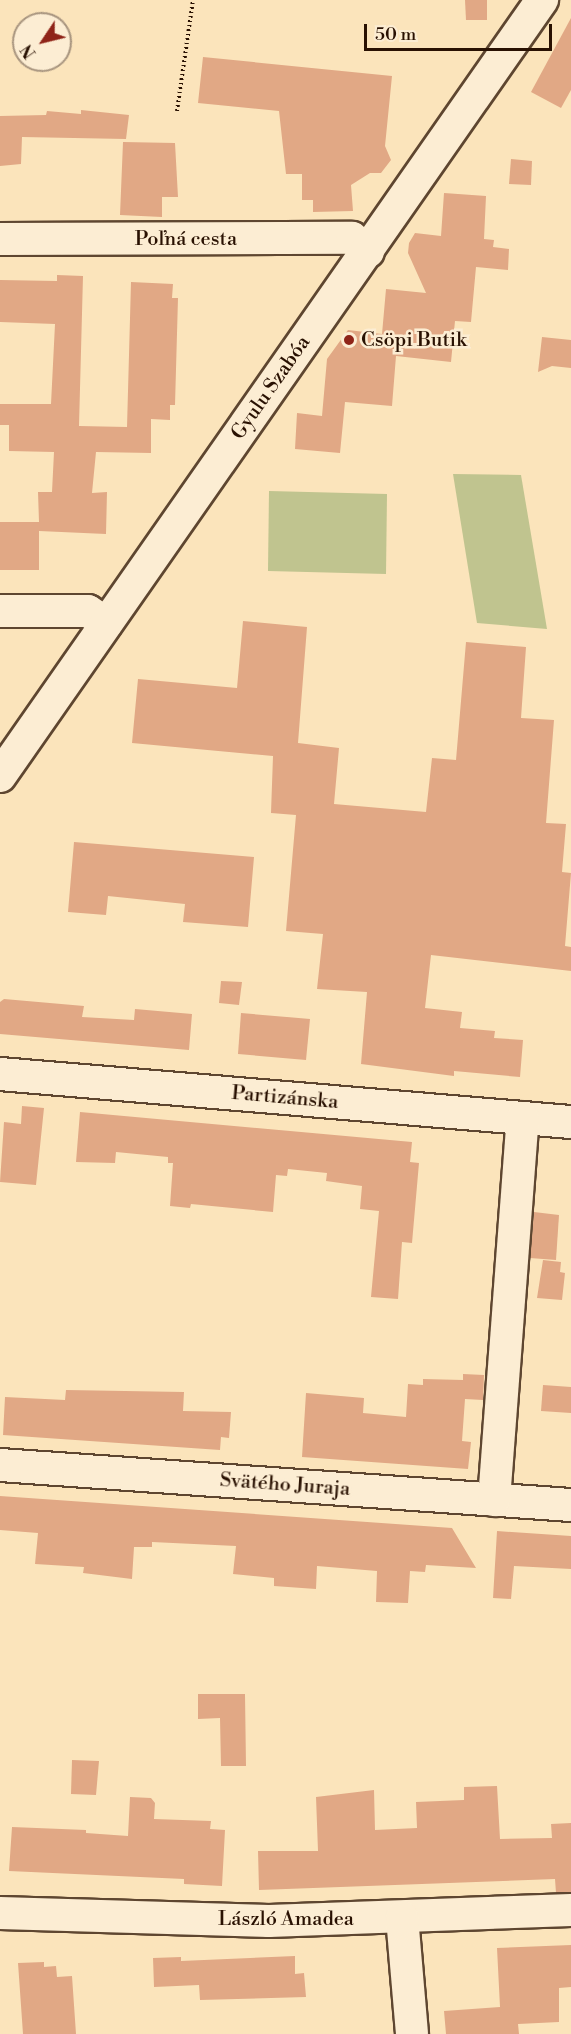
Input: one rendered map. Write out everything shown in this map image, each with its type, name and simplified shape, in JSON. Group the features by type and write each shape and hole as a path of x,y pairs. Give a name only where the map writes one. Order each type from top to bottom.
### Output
{"street":[{"name":"Gyulu Szabóa","path":"0,776 542,0"},
{"name":"Poľná cesta","path":"0,239 352,238 368,252"},
{"path":"0,611 88,611 105,623"},
{"name":"Partizánska","path":"0,1074 571,1122"},
{"path":"494,1500 523,1118"},
{"name":"Svätého Juraja","path":"0,1465 571,1505"},
{"name":"László Amadea","path":"0,1913 269,1921 571,1910"},
{"path":"402,1917 412,2034"}],"path":[{"path":"177,111 193,0"}],"green space":[{"path":"453,474 521,475 547,629 477,623"},
{"path":"269,491 387,494 386,574 268,571"}],"building":[{"path":"465,0 487,0 487,20 466,20"},
{"path":"571,18 571,90 561,108 531,92"},
{"path":"203,57 392,76 385,146 391,160 381,173 370,173 351,185 353,211 313,212 313,200 302,200 302,174 286,174 279,111 198,103"},
{"path":"81,110 129,115 126,139 22,137 21,164 0,166 0,116 46,115 47,111 81,114"},
{"path":"123,142 175,143 178,197 162,197 162,217 120,215"},
{"path":"511,159 532,161 531,185 509,184"},
{"path":"444,193 486,196 484,239 494,240 493,247 509,249 508,270 476,267 471,322 455,321 451,362 396,356 392,406 345,402 340,453 295,449 297,413 322,416 327,359 348,330 382,334 386,289 426,293 408,253 409,243 415,233 441,236"},
{"path":"57,275 83,276 79,426 127,427 131,282 173,284 172,298 178,298 175,405 170,405 170,420 151,419 151,453 96,452 92,493 107,492 106,534 39,531 39,570 0,570 0,522 39,522 38,492 52,492 54,452 9,451 9,425 0,425 0,404 51,404 55,324 0,322 0,280 57,281"},
{"path":"542,337 571,340 571,368 552,366 538,372"},
{"path":"243,621 307,627 298,743 339,748 334,804 426,812 432,758 456,760 466,642 526,647 521,718 554,720 546,823 566,824 562,872 571,873 565,946 571,947 571,971 431,955 425,1008 462,1012 460,1028 495,1031 494,1038 523,1040 520,1077 454,1071 454,1076 361,1064 367,992 317,989 323,934 286,931 296,815 271,813 273,756 132,743 138,679 237,688"},
{"path":"74,842 254,857 248,927 183,922 185,904 108,896 106,915 68,912"},
{"path":"221,981 242,982 239,1005 219,1003"},
{"path":"4,999 84,1006 82,1017 134,1020 135,1009 192,1014 189,1050 0,1034 0,1002"},
{"path":"241,1013 310,1019 306,1060 238,1054"},
{"path":"22,1106 44,1108 36,1185 0,1182 4,1122 21,1124"},
{"path":"80,1112 412,1142 410,1162 419,1163 412,1243 402,1242 398,1299 371,1297 379,1211 360,1209 362,1186 326,1181 327,1173 288,1169 287,1176 276,1175 273,1212 191,1204 190,1208 170,1206 173,1163 168,1163 168,1157 116,1152 115,1163 76,1162"},
{"path":"534,1212 559,1215 556,1260 530,1258"},
{"path":"543,1260 561,1262 560,1272 565,1273 562,1300 537,1298"},
{"path":"463,1374 484,1375 483,1400 465,1399 462,1441 471,1442 468,1469 302,1457 306,1393 364,1398 363,1413 406,1417 408,1384 423,1385 423,1379 463,1380"},
{"path":"543,1385 571,1387 571,1413 541,1411"},
{"path":"66,1390 184,1392 183,1411 231,1412 229,1438 221,1437 220,1450 3,1435 5,1397 65,1400"},
{"path":"0,1496 452,1528 476,1568 426,1565 425,1572 410,1571 408,1603 376,1602 377,1571 317,1566 316,1589 274,1586 274,1578 233,1574 236,1546 152,1542 152,1547 134,1547 132,1579 83,1573 84,1567 35,1564 38,1533 0,1530"},
{"path":"497,1531 571,1536 571,1569 514,1566 511,1599 493,1598"},
{"path":"198,1694 245,1694 246,1766 221,1766 220,1718 198,1719"},
{"path":"72,1760 99,1761 96,1795 71,1794"},
{"path":"497,1786 500,1839 552,1838 551,1824 571,1823 571,1892 556,1893 555,1879 259,1890 258,1851 318,1851 316,1797 374,1790 375,1830 417,1828 416,1802 464,1800 464,1787"},
{"path":"130,1797 151,1798 155,1803 154,1819 211,1821 210,1829 225,1830 222,1886 184,1884 184,1879 9,1871 12,1827 86,1830 86,1833 128,1836"},
{"path":"571,1945 571,1987 559,1988 559,2022 518,2024 519,2034 446,2034 444,2011 500,2007 497,1948"},
{"path":"295,1956 295,1974 304,1973 306,1997 200,2000 199,1985 154,1987 153,1958 181,1957 181,1961"},
{"path":"44,1962 44,1967 56,1966 57,1977 72,1976 76,2034 23,2034 18,1963"}],"place":[{"name":"Csöpi Butik","path":"349,340"}]}
